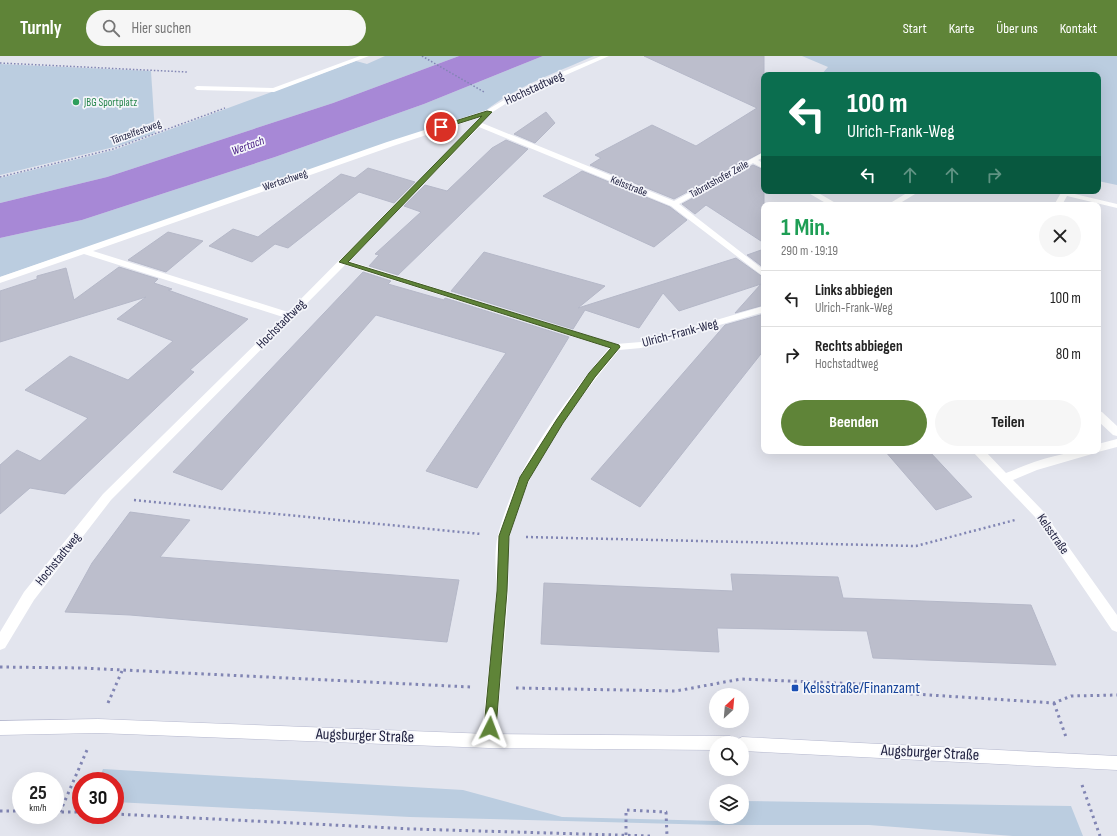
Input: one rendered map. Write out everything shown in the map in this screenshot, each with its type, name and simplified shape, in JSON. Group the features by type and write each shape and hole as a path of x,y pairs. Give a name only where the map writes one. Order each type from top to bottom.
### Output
{"street":[{"path":"197,88 274,90 366,56"},
{"name":"Hochstadtweg","path":"0,644 29,596 107,497 343,262 489,112 509,98 555,76 606,56"},
{"name":"Wertachweg","path":"0,280 82,250 383,146 489,112"},
{"name":"Kelsstraße","path":"478,124 674,204 761,272"},
{"name":"Tabratshofer Zeile","path":"674,204 761,156"},
{"path":"752,160 761,165"},
{"path":"815,194 829,202"},
{"path":"896,202 911,194"},
{"path":"1069,194 1117,206"},
{"path":"82,250 289,316"},
{"name":"Ulrich-Frank-Weg","path":"343,262 616,347 641,345 761,310"},
{"path":"489,741 492,688 502,591 504,536 524,480 560,421 592,375 616,347"},
{"path":"1101,418 1117,432"},
{"path":"1101,447 1117,443"},
{"name":"Kelsstraße","path":"981,454 1039,514 1117,626"},
{"path":"1005,478 1034,466 1077,454"},
{"name":"Augsburger Straße","path":"0,728 98,726 489,741 709,743"},
{"name":"Augsburger Straße","path":"749,744 1117,763"}],"path":[{"path":"422,56 488,94"},
{"path":"0,63 191,72"},
{"name":"Tänzelfestweg","path":"0,177 113,150 230,106"},
{"path":"107,497 504,536 916,546 1039,514"},
{"path":"0,667 82,668 492,688 676,691 741,679 863,684 898,693 1054,703 1071,696 1117,695"},
{"path":"626,835 626,810 666,812 667,836"},
{"path":"0,811 12,811"},
{"path":"124,814 412,829 651,836"}],"shaded area":[{"path":"385,56 459,56 333,103 107,177 0,203 0,178 114,150 356,61 367,64"},
{"path":"543,56 594,56 510,94 485,111 0,277 0,238 82,220 275,157 424,104"},
{"path":"802,56 1117,56 1117,185 1101,182 1101,72 824,72 828,67"},
{"name":"JBG Sportplatz","path":"0,64 151,71 155,133 118,146 0,175"},
{"path":"103,769 463,790 562,817 709,821 709,824 749,824 749,801 1071,806 1083,836 1013,836 869,825 717,825 410,817 124,802 124,772 102,772"}],"water":[{"name":"Wertach","path":"459,56 543,56 424,104 275,157 82,220 0,238 0,203 107,177 333,103"}],"building":[{"path":"644,56 764,56 764,72 761,72 761,153 674,199 590,165 601,158 595,155 652,125 696,146 757,108"},
{"path":"546,112 555,123 535,143 514,134"},
{"path":"506,140 528,149 398,275 369,266 379,255 375,254 421,212 404,206 425,185 447,191 492,148"},
{"path":"753,165 761,169 761,194 764,194 764,202 761,202 761,241 706,205 695,214 682,204"},
{"path":"368,168 415,182 394,203 359,192 288,248 275,244 252,262 209,246 233,229 258,237 341,174 355,178"},
{"path":"582,171 670,207 687,220 654,247 543,196"},
{"path":"168,232 203,241 166,272 128,260"},
{"path":"761,250 761,266 747,255"},
{"path":"484,252 605,286 578,308 736,258 761,276 761,284 679,311 663,293 639,328 585,310 573,329 451,291"},
{"path":"119,267 158,279 154,283 172,289 168,290 248,319 190,370 194,372 65,494 30,488 0,514 0,465 17,450 40,461 88,418 25,390 70,356 128,380 173,341 117,319 146,297 0,342 0,291 37,279 37,276 66,268 74,300"},
{"path":"363,272 391,281 388,284 444,300 445,298 569,337 477,488 426,471 506,353 376,315 222,490 173,472"},
{"path":"761,284 761,306 735,313"},
{"path":"761,315 761,354 640,507 591,479 725,325"},
{"path":"888,454 932,454 972,497 936,510"},
{"path":"130,512 190,520 160,557 459,580 447,642 130,615 65,612 92,563"},
{"path":"731,574 838,577 843,598 1031,605 1056,665 873,658 867,631 717,628 719,652 541,644 544,583 733,591"}],"place":[{"name":"JBG Sportplatz","path":"76,102"},
{"name":"Kelsstraße/Finanzamt","path":"795,688"}],"route":[{"path":"441,127 489,112 343,262 616,347 592,375 560,421 524,480 504,536 502,591 492,688 490,728"}]}
